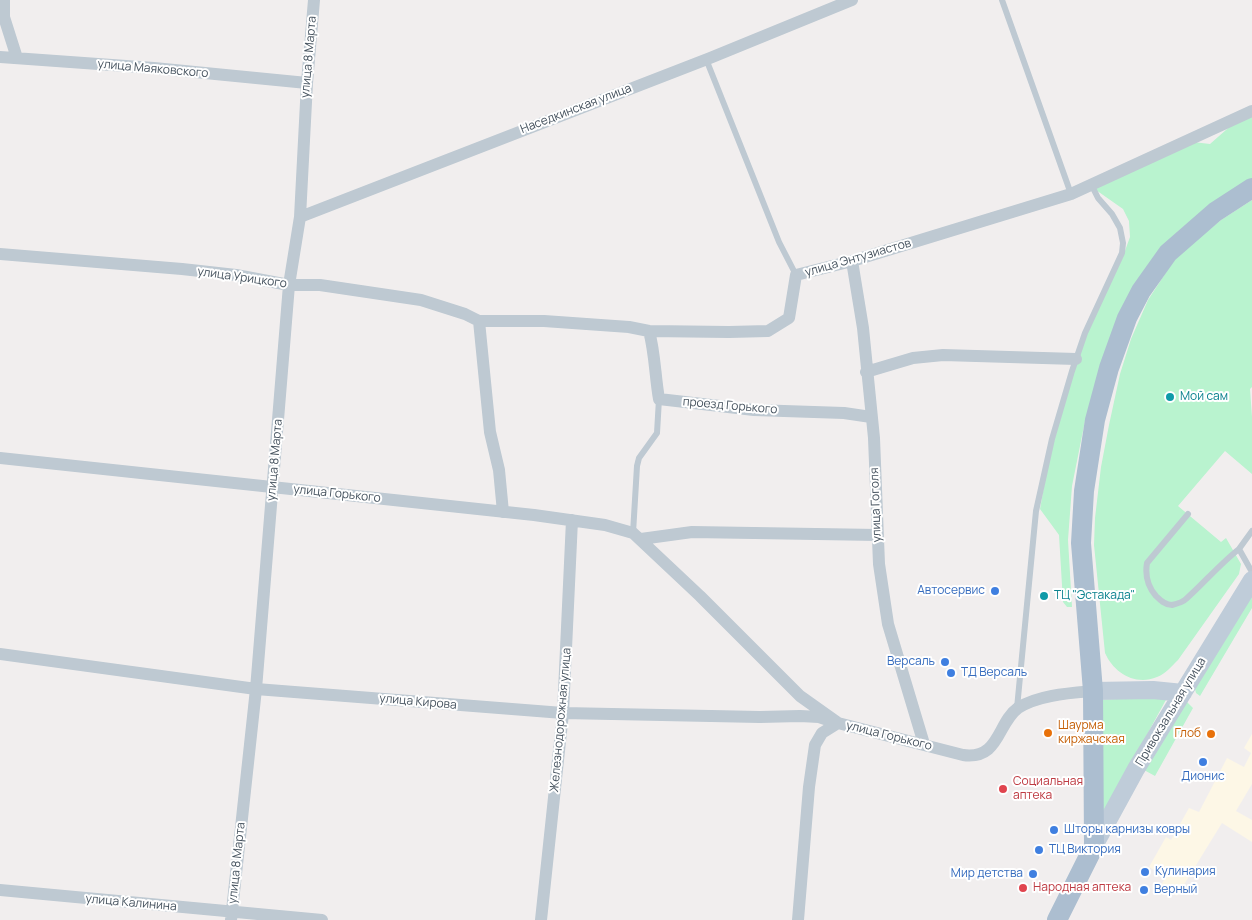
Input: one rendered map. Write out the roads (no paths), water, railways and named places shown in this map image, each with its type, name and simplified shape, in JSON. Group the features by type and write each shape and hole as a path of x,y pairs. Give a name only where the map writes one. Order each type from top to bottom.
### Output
{"main road":[{"path":"1060,917 1094,846 1093,691 1081,543 1084,491 1095,420 1109,368 1127,318 1141,291 1168,252 1215,212 1252,188"}],"street":[{"path":"4,0 4,17 17,58"},
{"name":"улица 8 Марта","path":"232,916 256,689 289,285 300,217 307,84 314,0"},
{"name":"Наседкинская улица","path":"300,217 852,0"},
{"name":"улица Маяковского","path":"0,57 154,68 307,84"},
{"name":"улица Энтузиастов","path":"479,321 544,321 629,327 649,331 768,331 789,318 796,275 852,262 1071,194 1252,111"},
{"name":"улица Урицкого","path":"0,254 182,269 289,285 320,286 421,300 466,314 479,321"},
{"name":"улица Гоголя","path":"852,262 863,328 874,438 879,564 888,624 924,744"},
{"path":"479,321 490,432 499,470 503,512"},
{"path":"649,331 654,346 655,376 659,399"},
{"path":"866,372 913,358 943,356 1076,359"},
{"name":"проезд Горького","path":"659,399 754,410 844,413 871,417"},
{"name":"улица Горького","path":"0,458 228,481 572,520 605,525 637,536 692,532 878,535"},
{"name":"Железнодорожная улица","path":"541,920 564,713 572,520"},
{"name":"улица Горького","path":"637,536 800,696 838,723 973,756 985,752 995,742 1017,709"},
{"name":"Привокзальная улица","path":"1094,846 1136,769 1252,580"},
{"name":"улица Кирова","path":"0,654 256,689 564,713 760,717 800,716 819,717 838,723"},
{"path":"1017,709 1031,702 1062,694 1093,691 1153,690 1183,693"},
{"path":"798,920 809,787 815,745 822,733 838,723"},
{"name":"улица Калинина","path":"0,890 232,916 322,920"}],"lane":[{"path":"1002,0 1071,194"},
{"path":"706,59 779,242 796,275"},
{"path":"1017,709 1036,511 1052,439 1085,333 1118,266 1122,253 1123,243 1120,228 1112,214 1098,198 1091,184"},
{"path":"637,536 637,466 639,458 657,432 659,399"},
{"path":"1188,514 1147,564 1148,584 1164,603 1172,605 1184,601 1239,548 1252,532"},
{"path":"1239,548 1252,572"}],"place":[{"name":"Мой сам","path":"1170,397"},
{"name":"Автосервис","path":"995,591"},
{"name":"ТЦ \"Эстакада\"","path":"1044,596"},
{"name":"Версаль","path":"945,662"},
{"name":"ТД Версаль","path":"951,673"},
{"name":"Шаурма киржачская","path":"1048,733"},
{"name":"Глоб","path":"1211,734"},
{"name":"Дионис","path":"1203,762"},
{"name":"Социальная аптека","path":"1003,789"},
{"name":"Шторы карнизы ковры","path":"1054,830"},
{"name":"ТЦ Виктория","path":"1039,850"},
{"name":"Кулинария","path":"1145,872"},
{"name":"Мир детства","path":"1033,874"},
{"name":"Народная аптека","path":"1023,888"},
{"name":"Верный","path":"1144,890"}]}
